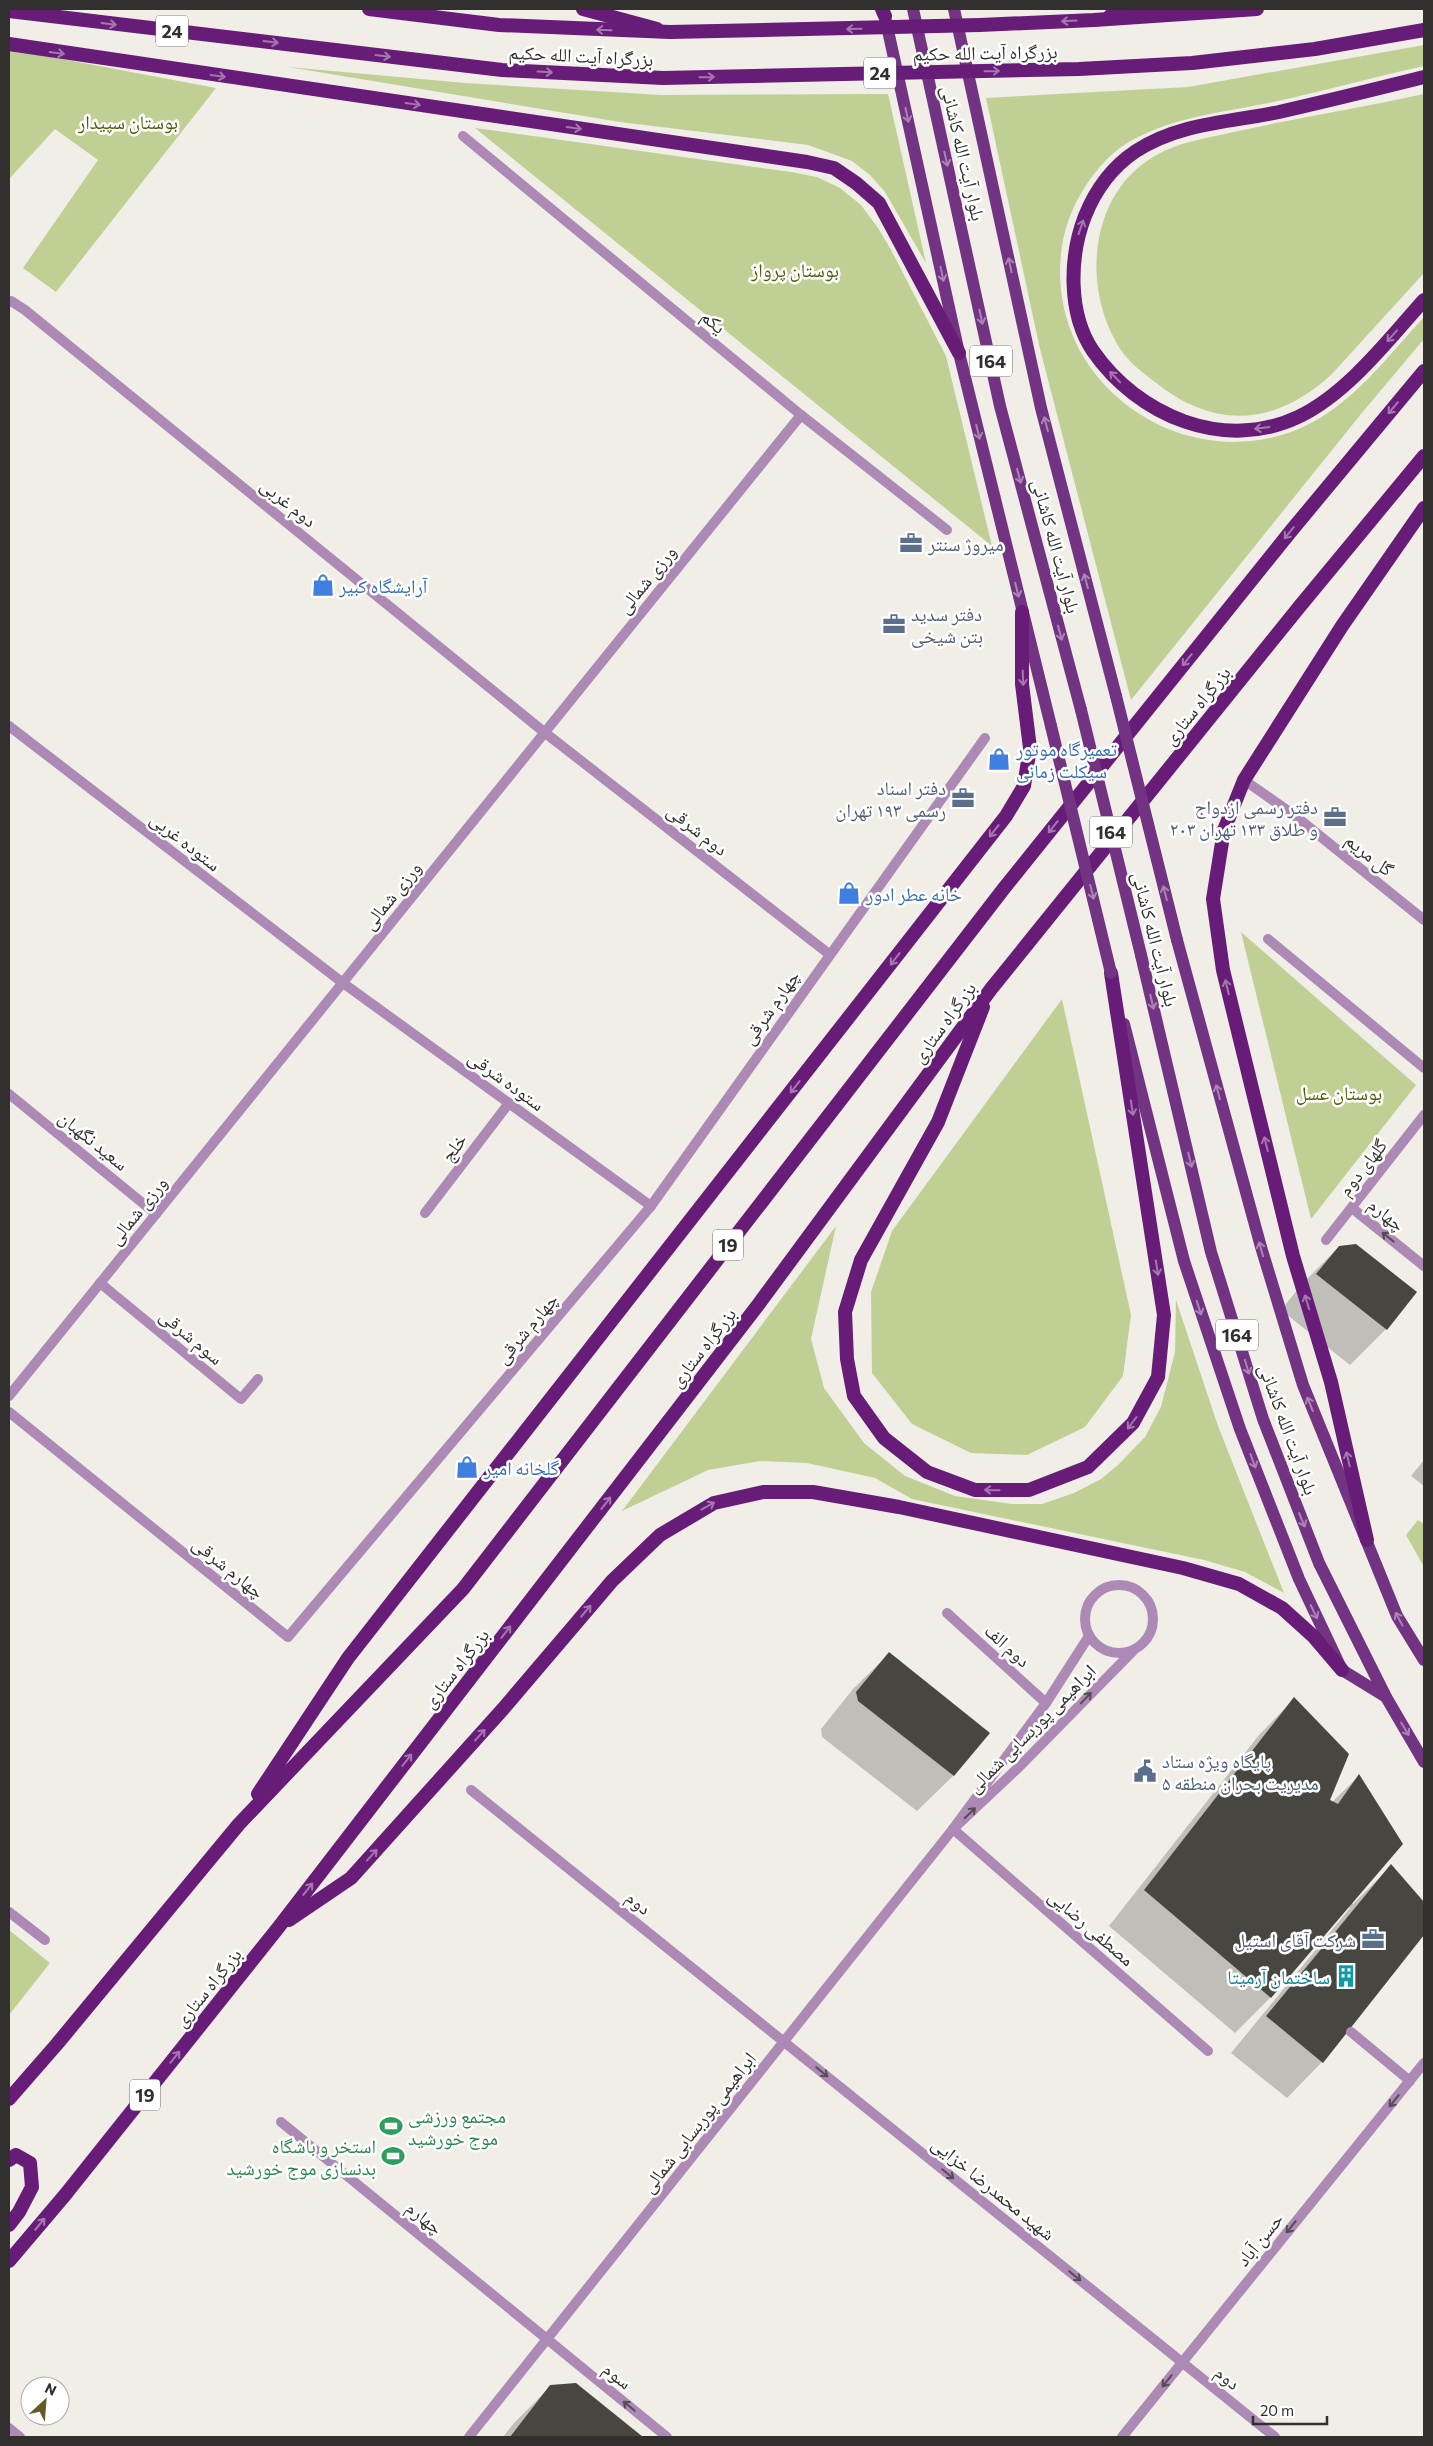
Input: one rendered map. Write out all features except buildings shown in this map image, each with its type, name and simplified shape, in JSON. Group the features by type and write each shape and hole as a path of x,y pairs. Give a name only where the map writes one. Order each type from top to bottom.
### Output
{"highway":[{"name":"بزرگراه آیت الله حکیم","path":"369,9 499,25 670,32 980,25 1094,20 1257,9"},
{"path":"583,9 670,32"},
{"path":"1094,20 1136,9"},
{"name":"بزرگراه آیت الله حکیم","path":"9,11 502,70 663,78 1079,69 1192,63 1315,49 1424,30"},
{"path":"9,44 798,161 834,168 856,183 879,203 959,353"},
{"path":"1424,77 1277,112 1174,131 1143,148 1109,175 1092,199 1079,230 1073,260 1076,300 1081,324 1092,350 1116,378 1145,403 1176,420 1208,429 1242,430 1269,427 1299,417 1332,395 1356,373 1424,300"},
{"name":"بزرگراه ستاری","path":"9,2099 58,2044 239,1824 463,1589 1004,887 1291,531 1424,371"},
{"name":"بزرگراه ستاری","path":"9,2261 65,2195 278,1928 758,1305 991,989 1424,456"},
{"path":"1367,1540 1331,1382 1293,1256 1223,970 1213,899 1224,830 1244,780 1255,759 1342,626 1424,508"},
{"path":"239,1824 348,1658 1006,816 1024,786 1030,748 1022,684 1022,612"},
{"path":"991,989 938,1122 862,1260 845,1312 847,1359 854,1396 884,1438 927,1472 975,1490 1029,1490 1088,1467 1133,1423 1158,1377 1164,1315 1112,973"},
{"path":"278,1928 351,1878 503,1709 612,1581 660,1535 714,1503 763,1492 813,1492 899,1507 1183,1568 1239,1584 1282,1608 1313,1636 1342,1670"},
{"path":"9,2160 16,2155 30,2163 32,2187 19,2212 9,2224"}],"main road":[{"name":"بلوار آیت الله کاشانی","path":"912,9 1000,406 1081,710 1211,1252 1263,1419 1319,1563 1386,1697 1424,1762"},
{"name":"بلوار آیت الله کاشانی","path":"954,9 1041,408 1177,940 1261,1247 1303,1385 1397,1616 1424,1660"},
{"path":"883,11 959,353 1184,1261 1240,1429 1299,1579 1342,1670 1386,1697"}],"street":[{"name":"یکم","path":"463,136 801,415 947,530"},
{"name":"دوم غربی","path":"10,302 33,316 544,732"},
{"name":"ورزی شمالی","path":"9,1396 801,415"},
{"name":"ستوده غربی","path":"9,726 343,983"},
{"name":"دوم شرقی","path":"544,732 829,954"},
{"name":"چهارم شرقی","path":"9,1412 288,1638 651,1206 829,954 985,738"},
{"name":"گل مریم","path":"1244,780 1294,815 1424,920"},
{"path":"1268,939 1424,1068"},
{"name":"ستوده شرقی","path":"343,983 651,1206"},
{"name":"سعید نگهبان","path":"9,1094 156,1214"},
{"name":"خلج","path":"425,1212 509,1103"},
{"name":"گلهای دوم","path":"1326,1240 1424,1115"},
{"name":"چهارم","path":"1352,1208 1424,1266"},
{"name":"سوم شرقی","path":"100,1283 240,1399 258,1379"},
{"path":"1114,1586 1135,1589 1147,1600 1153,1616 1149,1636 1142,1645 1133,1651 1123,1653 1103,1650 1089,1636 1085,1626 1085,1614 1088,1604 1094,1595 1103,1589 1114,1586"},
{"name":"دوم الف","path":"947,1613 1046,1703"},
{"name":"ابراهیمی پوربسابی شمالی","path":"469,2437 954,1829 1046,1703 1089,1636"},
{"name":"ابراهیمی پوربسابی شمالی","path":"954,1829 1019,1767 1133,1651"},
{"name":"دوم","path":"471,1790 784,2042"},
{"name":"مصطفی رضایی","path":"954,1829 1208,2051"},
{"path":"9,1912 45,1940"},
{"path":"1351,2032 1410,2081"},
{"name":"شهید محمدرضا خزایی","path":"784,2042 1182,2363"},
{"name":"حسن آباد","path":"1122,2437 1424,2063"},
{"name":"چهارم","path":"281,2122 547,2340"},
{"name":"سوم","path":"547,2340 667,2437"},
{"name":"دوم","path":"1182,2363 1275,2437"},
{"path":"9,2428 20,2437"}],"green space":[{"path":"1424,45 1424,66 1278,101 1197,117 1158,128 1115,152 1095,173 1077,200 1069,220 1061,251 1060,273 1066,317 1083,356 1108,389 1140,414 1178,432 1218,441 1261,440 1303,427 1321,418 1353,393 1424,317 1424,339 1361,414 1131,700 1040,349 986,98 1188,87"},
{"name":"بوستان سپیدار","path":"9,49 216,88 56,292 23,268 98,160 55,129 9,179"},
{"path":"288,67 465,83 661,95 888,94 926,263 885,192 870,175 852,161 808,145 620,122"},
{"path":"1424,94 1424,273 1331,375 1310,392 1288,404 1266,412 1244,416 1222,414 1200,408 1177,398 1128,359 1119,348 1105,318 1099,293 1096,267 1098,241 1105,216 1116,193 1132,173 1153,157 1174,147 1196,140"},
{"name":"بوستان پرواز","path":"475,128 791,172 817,177 840,188 861,205 878,228 946,356 992,546"},
{"name":"بوستان عسل","path":"1241,932 1416,1085 1311,1219"},
{"path":"1062,999 1131,1315 1123,1376 1085,1427 1027,1455 971,1453 912,1424 872,1373 871,1292 892,1231"},
{"path":"836,1226 811,1339 824,1388 864,1443 905,1476 955,1496 1012,1504 1042,1504 1074,1493 1101,1479 1118,1465 1145,1437 1161,1407 1175,1352 1176,1300 1218,1426 1284,1593 1245,1572 1204,1560 912,1499 875,1478 807,1463 760,1461 708,1470 622,1511"},
{"path":"1418,1520 1424,1524 1424,1567 1406,1535"},
{"path":"9,1930 50,1963 9,2015"}],"place":[{"name":"میروژ سنتر","path":"911,543"},
{"name":"آرایشگاه کبیر","path":"323,585"},
{"name":"دفتر سدید بتن شیخی","path":"894,624"},
{"name":"تعمیرگاه موتور سیکلت زمانی","path":"999,759"},
{"name":"دفتر اسناد رسمی ۱۹۳ تهران","path":"963,798"},
{"name":"دفتر رسمی ازدواج ۲۰۳ و طلاق ۱۳۳ تهران","path":"1335,817"},
{"name":"خانه عطر ادور","path":"849,893"},
{"name":"گلخانه امیر","path":"467,1467"},
{"name":"پایگاه ویژه ستاد مدیریت بحران منطقه ۵","path":"1145,1771"},
{"name":"شرکت آقای استیل","path":"1373,1939"},
{"name":"ساختمان آرمیتا","path":"1346,1976"},
{"name":"مجتمع ورزشی موج خورشید","path":"391,2126"},
{"name":"استخر و باشگاه بدنسازی موج خورشید","path":"393,2156"}]}
